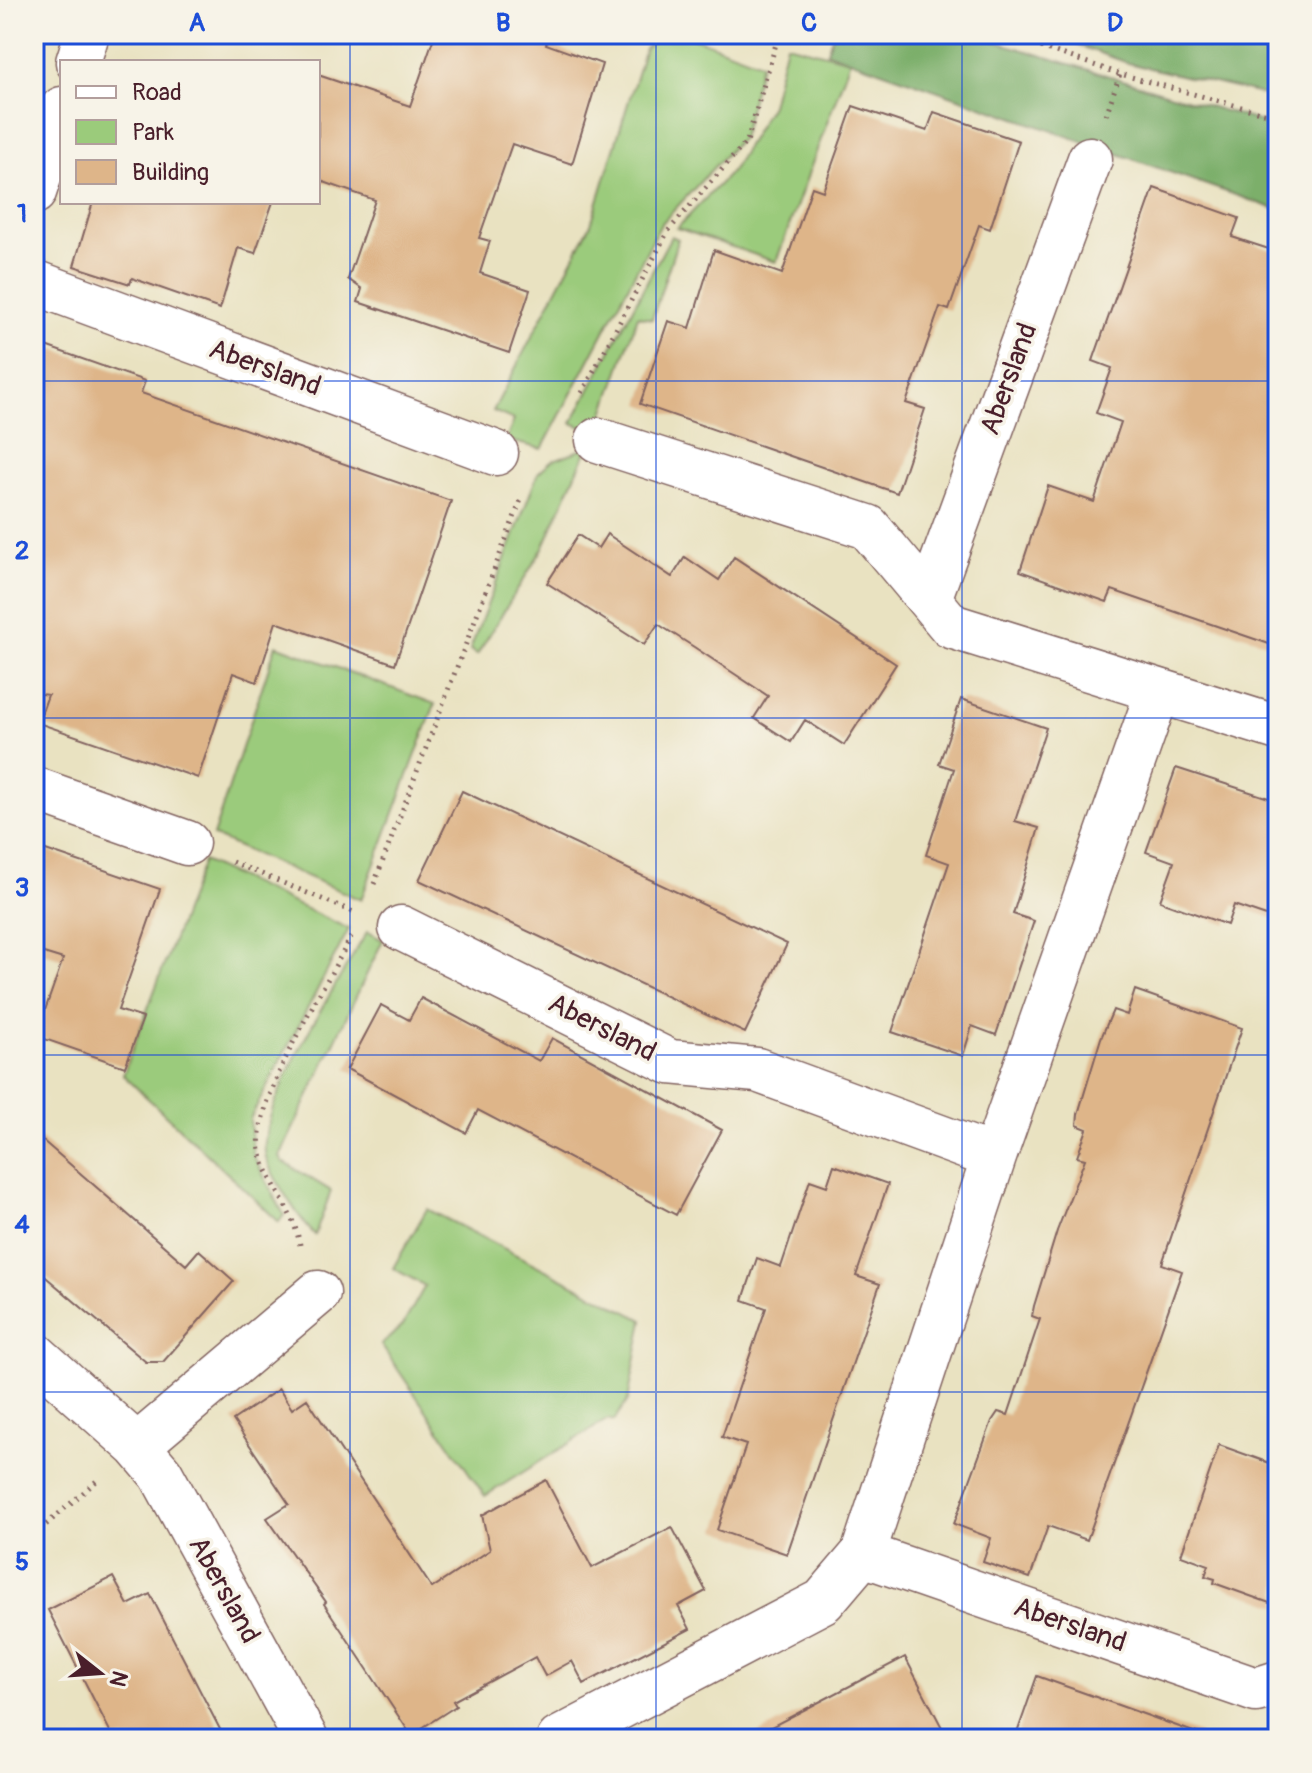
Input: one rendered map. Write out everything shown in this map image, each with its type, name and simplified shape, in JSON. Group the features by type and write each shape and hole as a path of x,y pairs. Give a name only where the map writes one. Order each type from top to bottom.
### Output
{"street":[{"path":"79,60 87,34"},
{"path":"34,192 60,115"},
{"name":"Abersland","path":"929,599 1090,159"},
{"name":"Abersland","path":"34,282 496,453"},
{"path":"598,440 868,527 951,626 1278,728"},
{"path":"559,1739 823,1601 863,1554 994,1157 1158,691"},
{"path":"34,789 187,843"},
{"name":"Abersland","path":"382,922 670,1062 757,1070 994,1157"},
{"path":"137,1446 309,1301"},
{"name":"Abersland","path":"34,1354 137,1446 161,1474 306,1739"},
{"name":"Abersland","path":"863,1554 1256,1690 1278,1683"}],"path":[{"path":"578,400 668,231 747,141 779,34"},
{"path":"1003,34 1120,74 1278,117"},
{"path":"309,1301 297,1228 260,1154 260,1121 276,1080 382,922 523,496"},
{"path":"187,843 382,922"},
{"path":"34,1535 137,1446"}],"green space":[{"path":"667,34 683,34 761,63 742,137 661,224 542,449 506,440 514,420 493,411 591,224 645,48"},
{"path":"838,34 971,34 1278,127 1278,210 827,52 832,37"},
{"path":"1046,34 1278,34 1278,98 1128,63"},
{"path":"786,44 850,60 776,262 677,228 732,171 771,105"},
{"path":"671,236 678,239 652,319 638,316 597,433 572,423"},
{"path":"588,447 543,548 477,655 470,650 538,473 551,461"},
{"path":"276,645 435,704 361,900 213,836"},
{"path":"203,861 349,929 250,1119 253,1155 284,1215 279,1222 123,1075"},
{"path":"367,932 383,940 280,1156 282,1161 331,1191 315,1235 281,1187 266,1158 266,1137 285,1078"},
{"path":"427,1209 643,1320 628,1400 614,1421 608,1419 485,1496 381,1345 403,1325 425,1286 393,1268"}],"building":[{"path":"435,34 550,34 546,44 602,64 572,164 512,144 479,238 490,241 480,273 530,290 509,353 358,302 362,289 348,279 375,200 320,181 320,76 410,106"},
{"path":"853,106 927,131 934,112 1019,141 990,229 979,225 949,310 940,307 906,403 925,409 897,493 640,404 668,321 690,328 714,250 782,274 812,187 823,191"},
{"path":"1154,188 1239,218 1232,237 1278,252 1278,647 1112,590 1107,602 1020,571 1048,486 1094,502 1121,422 1096,413 1112,368 1093,361"},
{"path":"92,204 272,204 255,253 238,248 220,309 132,278 130,284 74,266"},
{"path":"34,342 145,381 141,393 451,501 395,664 276,622 257,682 233,673 198,778 38,723 48,695 34,693"},
{"path":"607,534 672,577 685,557 719,580 734,557 896,664 844,745 805,720 791,742 754,718 768,696 694,647 658,624 644,645 547,583 578,535 598,548"},
{"path":"961,699 1046,728 1015,821 1039,828 1013,914 1034,921 996,1035 972,1026 963,1056 892,1032 949,863 926,855 954,769 939,764"},
{"path":"1176,768 1278,801 1278,920 1234,905 1227,925 1160,901 1174,862 1146,852"},
{"path":"462,791 787,944 745,1033 419,880"},
{"path":"34,846 160,889 118,1010 143,1018 125,1067 36,1036 63,959 34,950"},
{"path":"1135,990 1242,1028 1162,1264 1182,1271 1087,1540 1048,1526 1030,1578 983,1562 991,1538 954,1524 992,1421 998,1412 1008,1415 1040,1319 1032,1316 1034,1306 1057,1231 1085,1159 1077,1157 1087,1129 1077,1125 1078,1114 1101,1038 1113,1010 1127,1015"},
{"path":"421,998 539,1061 552,1038 722,1130 676,1215 478,1110 466,1133 347,1069 381,1005 409,1020"},
{"path":"34,1133 186,1265 199,1250 234,1281 163,1362 146,1362 34,1267"},
{"path":"834,1165 888,1184 856,1276 880,1284 787,1554 717,1530 746,1445 722,1437 766,1308 743,1300 757,1258 781,1267 810,1180 827,1186"},
{"path":"279,1389 292,1409 307,1399 432,1588 490,1550 482,1515 546,1480 592,1568 672,1527 706,1591 678,1606 690,1629 584,1684 572,1661 545,1676 535,1657 453,1701 456,1706 411,1735 324,1604 326,1602 267,1518 289,1504 233,1420"},
{"path":"1219,1445 1278,1466 1278,1606 1214,1583 1215,1579 1205,1576 1209,1565 1181,1555"},
{"path":"113,1577 128,1605 150,1594 225,1739 114,1739 48,1610"},
{"path":"905,1657 948,1739 748,1739 825,1699"},
{"path":"1037,1676 1199,1734 1198,1739 1015,1739"}]}
